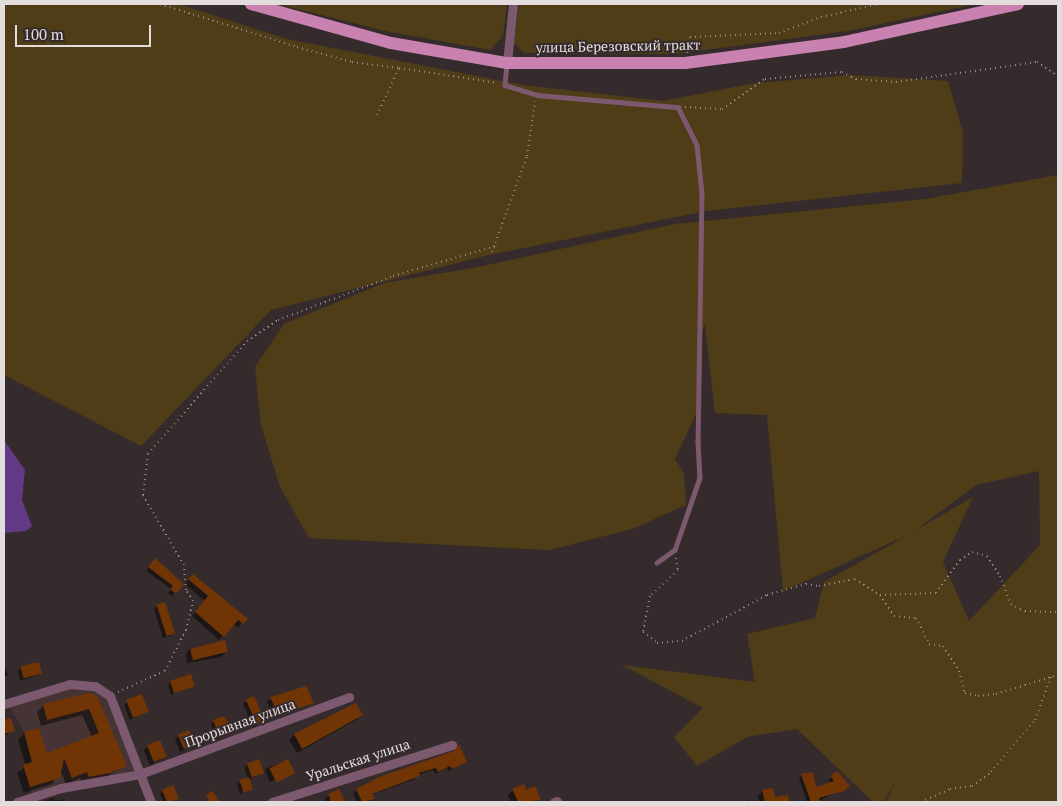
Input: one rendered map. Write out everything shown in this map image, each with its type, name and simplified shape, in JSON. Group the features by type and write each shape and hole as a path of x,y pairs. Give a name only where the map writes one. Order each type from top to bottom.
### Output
{"main road":[{"name":"улица Березовский тракт","path":"251,4 392,43 507,63 685,62 844,42 1018,4"}],"street":[{"path":"507,63 514,4"},
{"path":"4,704 70,684 95,686 110,696 151,802"},
{"name":"Прорывная улица","path":"17,802 61,788 140,774 349,697"},
{"name":"Уральская улица","path":"272,802 452,745"}],"lane":[{"path":"507,63 505,85 537,95 678,107 697,145 702,193 698,441 700,478 675,550 657,563"}],"path":[{"path":"160,4 297,47 352,62 505,85"},
{"path":"685,62 690,37 779,32 821,17 879,4"},
{"path":"678,107 722,109 765,79 842,72 856,79 896,82 1037,62 1058,76"},
{"path":"377,115 399,68"},
{"path":"492,252 496,246 527,156 537,95"},
{"path":"110,696 165,671 186,630 193,601 186,590 184,565 143,495 148,454 247,341 278,320 394,276 496,246"},
{"path":"675,550 678,570 650,596 643,632 657,643 682,641 767,595 806,584 819,586 855,579 880,595 894,616 916,618 929,644 943,646 959,671 965,693 978,696 996,694 1058,675"},
{"path":"880,595 936,593 960,560 972,552 987,556 1000,576 1011,604 1025,611 1058,612"},
{"path":"921,802 950,789 972,786 991,772 1036,720 1051,677"}],"shaded area":[{"path":"4,4 179,4 287,39 523,85 663,101 755,83 852,75 948,81 963,133 962,183 706,211 489,255 271,310 141,446 4,375"},
{"path":"278,4 507,4 503,36 490,50 385,31"},
{"path":"519,4 975,4 848,31 676,54 524,53 514,43"},
{"path":"1058,175 1058,802 886,802 896,782 883,802 873,802 797,729 747,737 697,766 674,737 703,708 622,665 755,682 747,634 815,618 824,582 908,535 783,591 767,415 715,413 705,324 699,341 696,414 675,459 684,473 686,505 632,529 550,550 309,538 280,487 261,425 255,367 284,324 384,283 478,267 675,224 925,199","holes":["1039,471 1040,545 969,621 943,562 973,497 916,530 976,485"]},
{"path":"4,440 25,470 22,500 32,526 26,531 4,533"},
{"path":"70,686 93,688 109,697 137,773 32,795 23,765 32,762 24,732 9,705"}],"building":[{"path":"155,558 184,584 176,594 170,589 173,586 148,567"},
{"path":"193,574 248,619 243,624 238,620 224,637 195,612 208,596 188,579"},
{"path":"165,602 175,633 167,636 156,605"},
{"path":"225,640 228,652 193,660 190,649"},
{"path":"39,662 42,674 23,678 21,667"},
{"path":"191,674 195,686 174,693 170,681"},
{"path":"306,686 314,703 278,715 270,697"},
{"path":"89,693 97,696 127,766 110,773 89,777 87,772 72,778 64,758 60,778 30,787 23,765 32,762 24,732 39,728 47,753 99,733 89,709 47,720 43,704"},
{"path":"142,694 149,712 133,718 126,700"},
{"path":"254,696 265,721 257,724 246,700"},
{"path":"356,703 363,715 302,749 294,734"},
{"path":"224,716 234,732 220,738 213,720"},
{"path":"11,718 15,731 4,734 4,720"},
{"path":"189,730 195,745 184,749 178,734"},
{"path":"160,740 167,757 154,762 147,745"},
{"path":"459,744 467,762 452,769 450,766 438,772 436,768 419,773 420,776 372,794 375,799 362,802 356,789 379,777 454,751"},
{"path":"259,759 264,773 252,778 247,763"},
{"path":"288,759 295,773 277,783 269,769"},
{"path":"837,771 850,786 844,791 819,798 820,802 811,802 801,774 813,772 816,787 834,781 830,776"},
{"path":"249,777 253,789 244,792 239,780"},
{"path":"524,784 526,790 535,786 541,800 518,802 512,789"},
{"path":"173,785 179,799 167,802 162,790"},
{"path":"773,788 775,797 788,795 789,802 765,802 762,790"},
{"path":"339,789 345,802 331,802 328,794"},
{"path":"213,791 219,802 210,802 206,795"}]}
